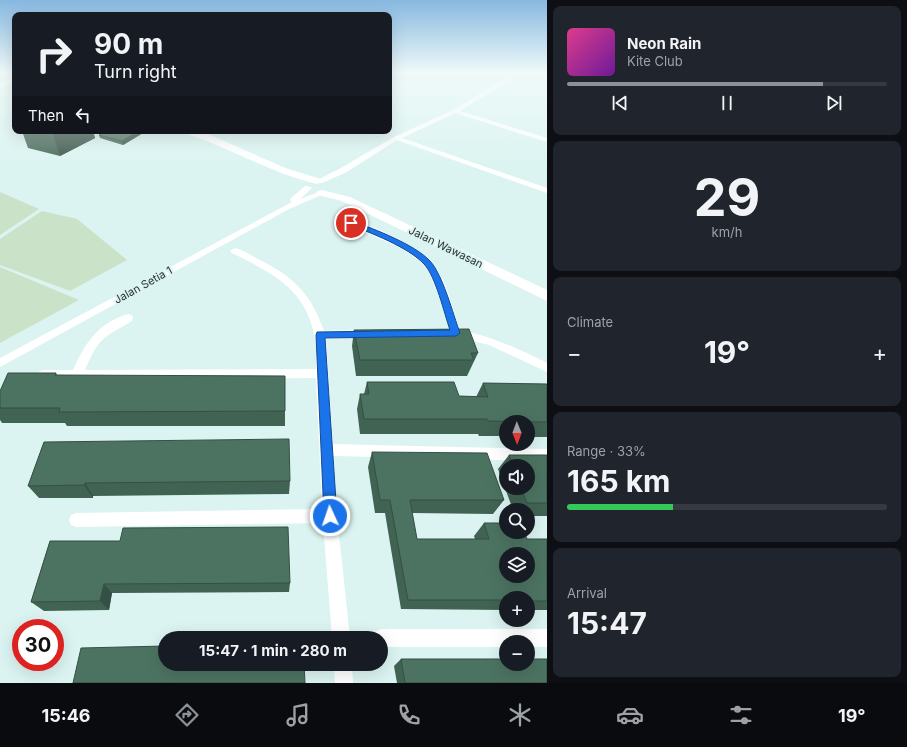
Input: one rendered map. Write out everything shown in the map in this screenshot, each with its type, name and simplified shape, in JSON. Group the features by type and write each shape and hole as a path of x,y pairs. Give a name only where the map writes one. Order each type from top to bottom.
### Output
{"street":[{"path":"294,175 308,188 311,182 318,181 342,171 396,138 465,105"},
{"path":"455,111 547,140"},
{"path":"197,134 215,140 294,175 326,182 332,185"},
{"path":"396,138 547,191"},
{"path":"322,193 332,190 332,185 342,171"},
{"name":"Jalan Wawasan","path":"332,185 346,199"},
{"name":"Jalan Wawasan","path":"308,188 313,192 346,199 547,296"},
{"name":"Jalan Setia 1","path":"286,207 308,188"},
{"name":"Jalan Setia 1","path":"0,363 286,207 322,193"},
{"path":"351,223 380,235 414,253 428,263 436,278 456,333"},
{"path":"235,250 286,278 303,294 316,319 320,335 330,516 340,631"},
{"path":"77,375 88,349 95,340 103,332 128,318"},
{"path":"443,332 456,333 489,340 547,368"},
{"path":"320,335 376,333"},
{"path":"43,375 322,374"},
{"path":"327,450 547,455"},
{"path":"76,520 330,516"},
{"path":"388,638 547,638"},
{"path":"343,671 344,683"}],"green space":[{"path":"0,192 39,209 0,235"},
{"path":"42,211 77,219 127,260 70,291 0,265 0,239"},
{"path":"0,267 79,300 0,343"}],"building":[{"path":"101,134 134,134 122,141 99,135"},
{"path":"469,329 478,353 471,353 474,360 360,360 354,330"},
{"path":"8,373 56,373 55,375 285,376 285,411 59,412 60,408 0,408 0,391"},
{"path":"367,382 454,382 459,396 488,397 483,383 547,384 547,422 535,422 535,415 499,415 499,421 488,421 487,419 364,419 360,394 369,394"},
{"path":"289,439 290,481 85,483 84,485 28,486 44,442"},
{"path":"372,452 487,453 499,486 499,495 502,495 504,500 410,500 417,539 489,539 484,523 499,523 499,539 547,539 547,601 535,601 535,591 499,591 499,600 408,600 390,500 380,500"},
{"path":"509,455 547,455 547,503 527,503 524,495 535,495 535,459 510,459"},
{"path":"288,527 290,583 104,584 100,601 31,602 50,541 120,541 123,528"},
{"path":"158,646 158,671 304,671 305,683 73,683 81,648"},
{"path":"401,659 499,659 499,671 535,671 535,659 547,659 547,683 405,683"}],"route":[{"path":"330,516 320,335 418,332 456,333 433,270 428,263 414,253 380,235 351,223"}]}
